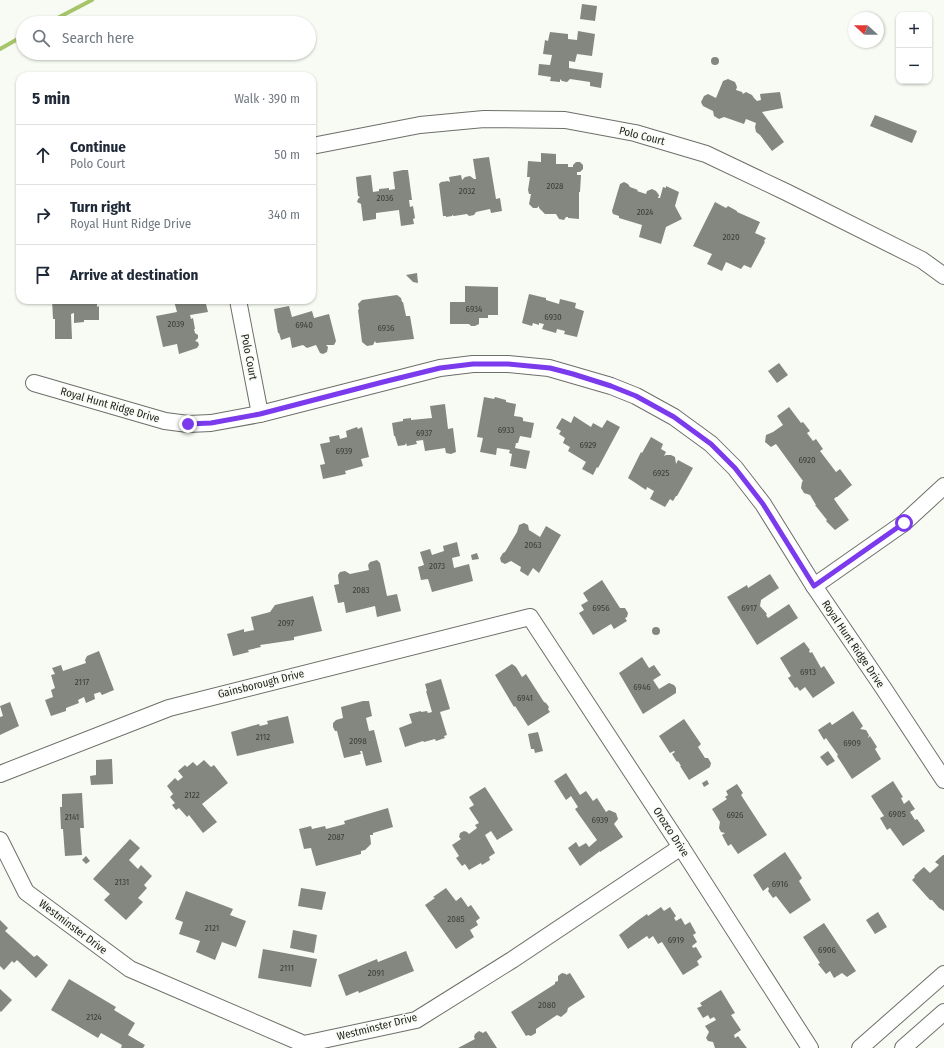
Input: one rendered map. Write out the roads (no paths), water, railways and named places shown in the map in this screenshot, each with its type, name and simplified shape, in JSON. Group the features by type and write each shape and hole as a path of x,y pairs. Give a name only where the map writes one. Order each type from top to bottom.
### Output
{"street":[{"name":"Polo Court","path":"316,145 420,125 484,119 566,120 635,133 706,154 922,260 944,276"},
{"name":"Polo Court","path":"239,304 260,414"},
{"name":"Royal Hunt Ridge Drive","path":"34,383 165,422 188,424 211,423 260,414 440,368 473,364 508,364 550,368 611,386 636,396 674,417 711,444 735,468 763,504 814,586 944,780"},
{"path":"814,586 904,523 944,486"},
{"name":"Gainsborough Drive","path":"0,774 169,708 530,617"},
{"name":"Orozco Drive","path":"530,617 681,847 810,1048"},
{"name":"Westminster Drive","path":"0,840 26,892 130,969 304,1046 416,1020 512,960 681,847"},
{"path":"860,1048 944,974"},
{"path":"903,1048 944,1012"}],"waterway":[{"path":"61,16 92,0"},
{"path":"0,49 16,40"}]}
